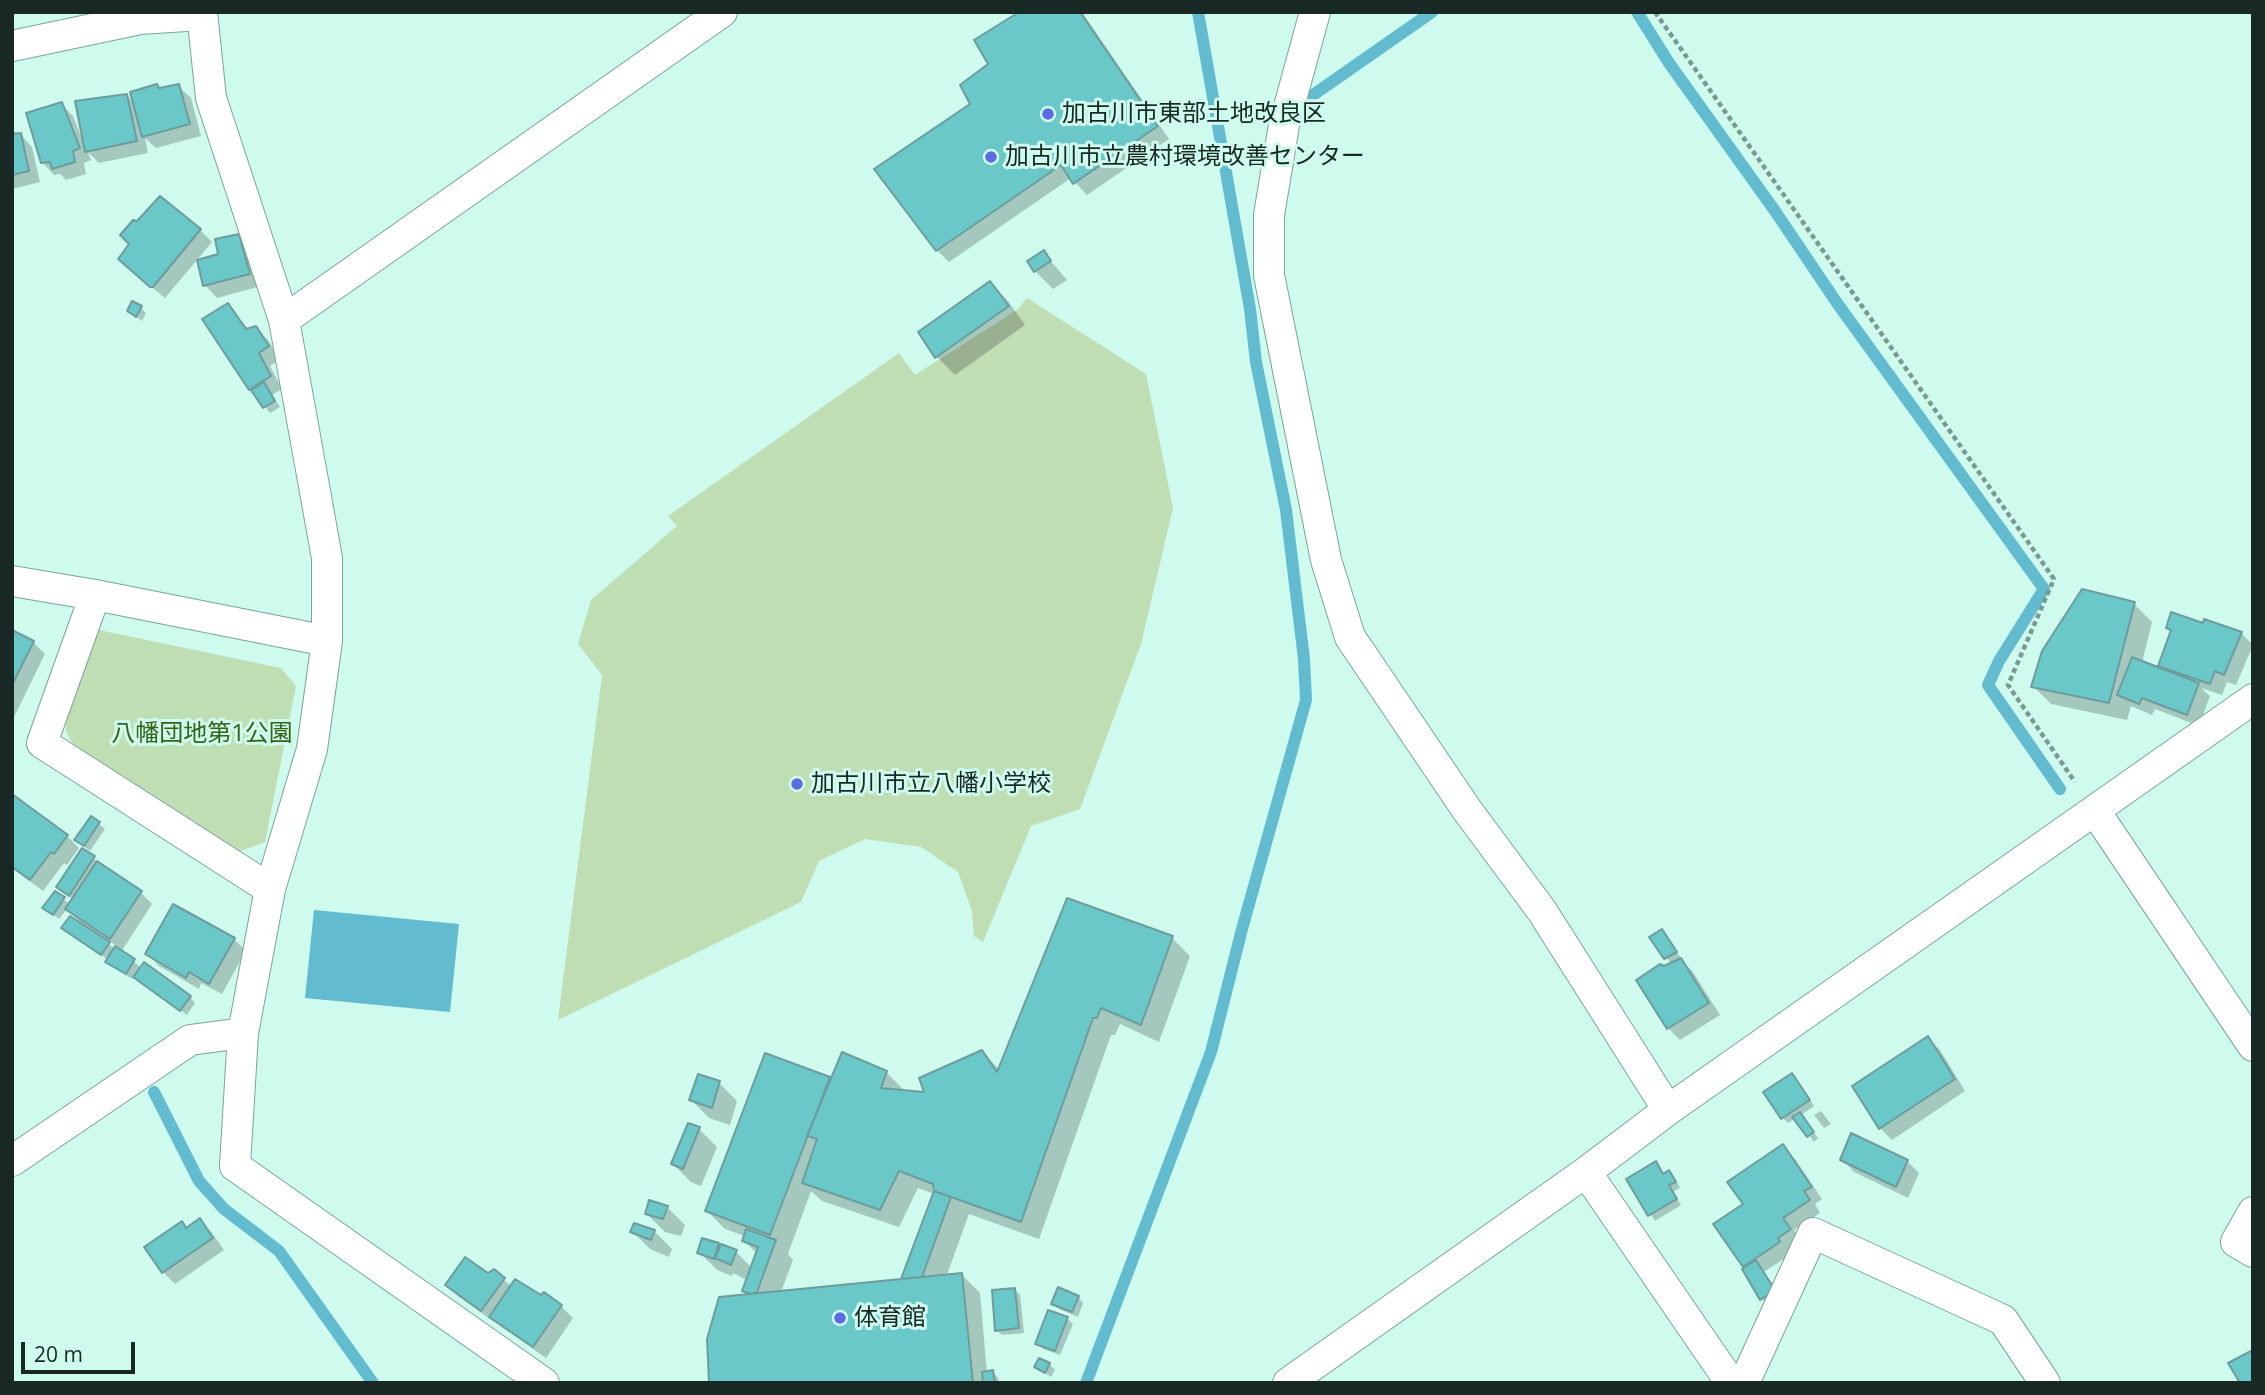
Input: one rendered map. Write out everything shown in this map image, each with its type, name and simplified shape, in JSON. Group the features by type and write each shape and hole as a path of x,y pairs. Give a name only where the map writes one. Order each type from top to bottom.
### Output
{"street":[{"path":"284,320 722,12"},
{"path":"1315,12 1284,125 1269,215 1269,275 1326,560 1350,637 1467,810 1542,911 1668,1110"},
{"path":"12,47 140,19 202,13 211,99 284,320 327,558 327,641 312,748 270,889 243,1033 235,1166 544,1383"},
{"path":"12,581 327,641"},
{"path":"95,595 42,743 270,889"},
{"path":"1288,1383 1586,1172 1668,1110 2253,699"},
{"path":"2095,811 2253,1046"},
{"path":"12,1161 190,1040 243,1033"},
{"path":"1586,1172 1731,1383"},
{"path":"2253,1212 2236,1242 2253,1252"},
{"path":"1744,1383 1813,1233 2003,1320 2045,1383"}],"path":[{"path":"1655,12 2054,579 2008,685 2095,811"}],"green space":[{"path":"1027,298 1146,374 1173,508 1141,644 1080,809 1031,826 983,942 974,936 972,911 958,872 921,847 865,839 819,861 801,902 558,1020 602,675 578,644 591,600 677,526 668,516 899,353 915,375 1018,309"},
{"name":"八幡団地第1公園","path":"99,630 281,668 296,686 265,842 238,852 74,747 66,731 66,720"}],"water":[{"path":"314,910 459,924 450,1012 305,998"}],"building":[{"name":"加古川市立農村環境改善センター","path":"1019,12 1080,12 1158,126 1073,184 1061,165 936,251 874,169 970,104 960,85 988,64 974,40"},
{"path":"157,84 159,88 179,84 190,124 142,137 130,92"},
{"path":"127,94 137,141 85,152 75,101"},
{"path":"62,102 80,148 73,151 75,162 52,169 50,162 41,163 26,113"},
{"path":"21,133 29,171 12,175 12,134"},
{"path":"160,196 201,229 153,287 150,287 118,259 129,244 120,235"},
{"path":"239,234 250,274 203,286 197,260 218,254 215,239"},
{"path":"1044,250 1051,261 1034,272 1027,261"},
{"path":"990,281 1009,306 935,358 918,332"},
{"path":"132,301 142,306 136,317 127,311"},
{"path":"228,303 246,329 256,326 269,346 259,353 271,376 249,390 202,319"},
{"path":"264,382 275,401 263,408 251,390"},
{"path":"2082,589 2135,602 2109,703 2031,687 2042,651"},
{"path":"2171,612 2203,623 2204,619 2242,632 2224,675 2215,671 2210,684 2158,666 2171,630 2166,628"},
{"path":"12,630 34,641 12,685"},
{"path":"2132,657 2199,683 2187,715 2142,698 2139,704 2117,695"},
{"path":"12,794 68,835 30,880 12,867"},
{"path":"91,816 100,822 84,846 74,840"},
{"path":"82,848 95,856 69,896 56,887"},
{"path":"97,861 142,891 110,939 65,909"},
{"path":"55,891 65,897 53,915 42,908"},
{"path":"1067,898 1173,936 1141,1025 1101,1008 1097,1018 1093,1018 1021,1222 934,1191 933,1184 899,1171 880,1210 802,1183 817,1139 807,1136 842,1052 887,1071 881,1088 924,1092 919,1078 982,1050 997,1072"},
{"path":"173,904 235,938 209,984 189,972 186,978 145,954"},
{"path":"70,916 110,942 101,955 61,928"},
{"path":"1662,929 1677,952 1664,959 1649,937"},
{"path":"115,946 135,959 126,974 105,962"},
{"path":"1681,958 1709,1003 1667,1029 1636,980 1660,964 1664,966"},
{"path":"144,962 191,996 180,1011 133,977"},
{"path":"1928,1036 1955,1079 1879,1129 1852,1086"},
{"path":"765,1053 830,1077 770,1235 705,1211"},
{"path":"1792,1073 1810,1100 1781,1119 1763,1092"},
{"path":"698,1074 720,1081 712,1108 689,1100"},
{"path":"1800,1112 1814,1132 1807,1137 1792,1117"},
{"path":"688,1123 700,1127 683,1169 671,1164"},
{"path":"1851,1133 1908,1160 1896,1187 1840,1160"},
{"path":"1783,1144 1812,1187 1804,1191 1810,1200 1783,1218 1791,1229 1778,1238 1780,1242 1743,1267 1713,1224 1743,1204 1727,1182"},
{"path":"1656,1161 1663,1174 1669,1170 1676,1182 1669,1185 1677,1199 1648,1216 1626,1179"},
{"path":"934,1191 951,1197 922,1277 901,1279"},
{"path":"649,1200 668,1206 663,1219 645,1214"},
{"path":"200,1218 213,1238 162,1273 144,1247 182,1221 186,1228"},
{"path":"634,1223 655,1230 651,1240 630,1232"},
{"path":"746,1229 776,1240 757,1292 751,1294 742,1291 758,1247 742,1241"},
{"path":"702,1238 719,1243 714,1259 697,1253"},
{"path":"721,1244 737,1250 731,1265 715,1258"},
{"path":"465,1257 488,1273 494,1269 505,1278 481,1311 445,1285"},
{"path":"1756,1260 1775,1290 1760,1300 1742,1269"},
{"name":"体育館","path":"962,1273 973,1383 709,1383 707,1339 719,1297"},
{"path":"515,1279 541,1295 544,1292 562,1305 533,1347 489,1317"},
{"path":"1058,1287 1079,1296 1072,1312 1051,1304"},
{"path":"1015,1288 1019,1328 995,1331 992,1290"},
{"path":"1048,1310 1068,1317 1055,1351 1035,1344"},
{"path":"2253,1350 2253,1380 2240,1383 2228,1363"},
{"path":"1039,1358 1050,1363 1045,1373 1034,1367"},
{"path":"993,1370 995,1383 983,1383 982,1372"}],"waterway":[{"path":"1086,1383 1211,1052 1242,929 1306,700 1304,659 1286,510 1256,362 1250,309 1198,12"},
{"path":"1313,95 1432,12"},
{"path":"1637,12 1669,63 1837,303 2044,589 1999,661 1988,685 2060,789"},
{"path":"154,1092 199,1181 224,1209 279,1251 373,1383"}],"place":[{"name":"加古川市東部土地改良区","path":"1048,114"},
{"name":"加古川市立農村環境改善センター","path":"991,157"},
{"name":"加古川市立八幡小学校","path":"797,784"},
{"name":"体育館","path":"840,1318"}]}
